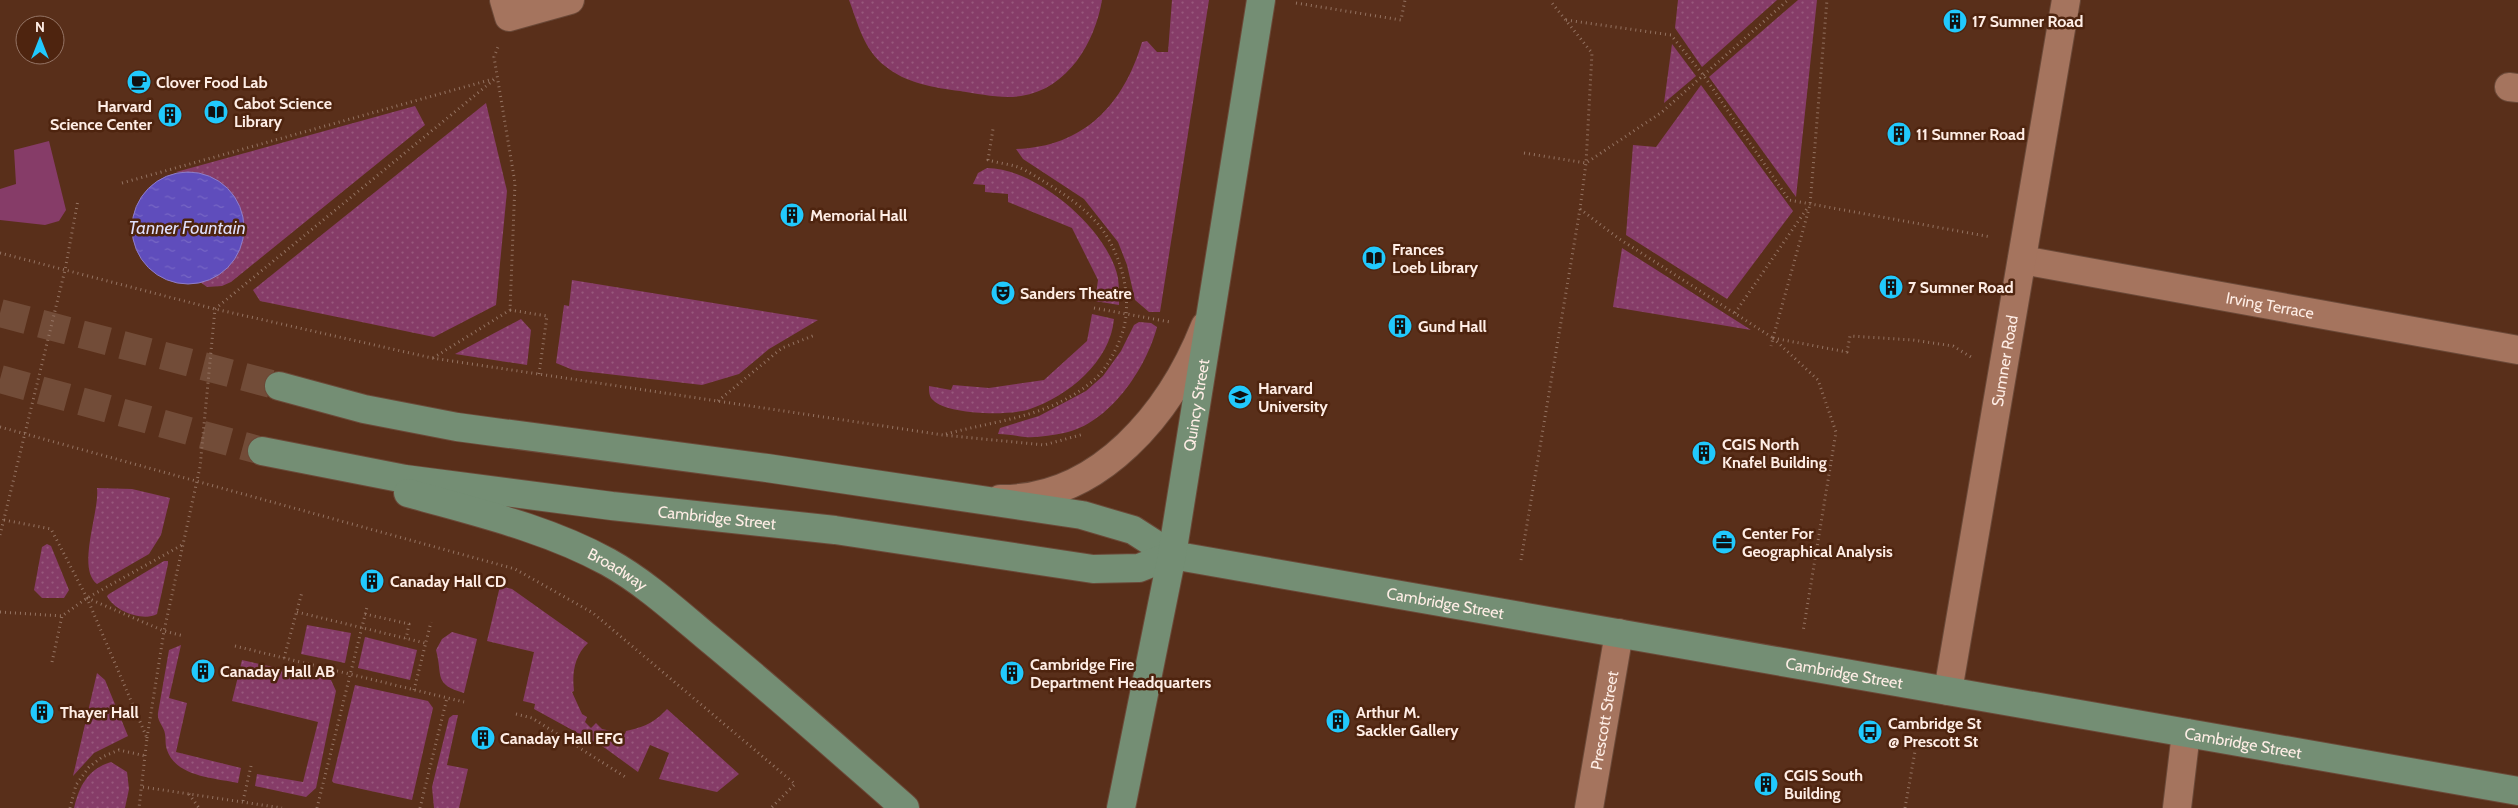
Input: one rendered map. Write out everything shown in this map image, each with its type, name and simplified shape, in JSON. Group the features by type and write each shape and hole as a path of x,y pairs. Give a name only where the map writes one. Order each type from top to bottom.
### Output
{"main road":[{"name":"Quincy Street","path":"1121,808 1172,555 1261,0"},
{"name":"Cambridge Street","path":"279,386 348,405 433,423 758,466 1082,515 1117,524 1151,540 1172,555 2518,790"},
{"name":"Cambridge Street","path":"262,451 404,479 612,506 835,530 1093,570 1139,568 1172,555"},
{"name":"Broadway","path":"262,451 506,520 562,540 608,562 651,591 726,653 905,808"}],"street":[{"path":"507,8 570,0"},
{"name":"Sumner Road","path":"1948,692 2066,0"},
{"name":"Irving Terrace","path":"2024,251 2518,350"},
{"path":"964,498 1003,499 1037,494 1067,485 1107,462 1138,434 1160,407 1192,354 1211,311"},
{"name":"Prescott Street","path":"1589,808 1618,633"},
{"path":"2176,808 2186,732"}],"path":[{"path":"1292,2 1401,20 1404,0"},
{"path":"1521,560 1580,209 1586,163 1592,54 1552,3 1552,0"},
{"path":"1524,153 1586,163 1662,112 1788,0"},
{"path":"1771,346 1810,205 1827,0"},
{"path":"1565,20 1671,35 1704,76 1789,200 2024,251"},
{"path":"494,57 515,183 510,310"},
{"path":"122,183 496,78"},
{"path":"139,808 143,787 147,738 164,631 197,481 215,308 496,78"},
{"path":"943,435 985,423 1019,419 1074,395 1095,379 1111,359 1128,316 1121,271 1099,226 1081,207 1036,177 1018,167 988,160 993,129"},
{"path":"0,535 65,270 78,200"},
{"path":"1735,313 1810,205"},
{"path":"1580,209 1618,238 1773,338 1818,380 1836,432 1797,665"},
{"path":"0,253 215,308 432,358 943,435 1044,445 1088,432"},
{"path":"1094,308 1128,316 1171,322"},
{"path":"432,358 510,310 547,316 540,374"},
{"path":"718,401 782,348 815,335"},
{"path":"1773,338 1847,352 1850,336 1913,340 1953,346 1975,360 2004,365"},
{"path":"0,427 515,569 593,613 795,784 771,808"},
{"path":"0,508 6,509"},
{"path":"4,520 51,529 87,598 147,738"},
{"path":"0,612 62,616 87,598 183,545"},
{"path":"284,658 302,592"},
{"path":"87,598 164,631 184,636"},
{"path":"317,808 367,607"},
{"path":"297,612 425,643"},
{"path":"365,614 409,624 406,639"},
{"path":"52,662 62,616"},
{"path":"414,690 431,622"},
{"path":"235,646 464,702"},
{"path":"420,808 447,698"},
{"path":"516,714 532,718 626,778"},
{"path":"1905,808 1917,740"},
{"path":"70,808 76,785 89,767 102,757 119,750 146,756"},
{"path":"243,801 251,766"},
{"path":"143,787 282,808"},
{"path":"189,793 199,808"}],"shaded area":[{"path":"849,0 1102,0 1093,32 1086,47 1065,74 1038,92 1006,97 931,86 911,81 893,72 878,60 867,44"},
{"path":"1172,0 1209,0 1160,312 1149,312 1135,300 1127,265 1118,242 1084,199 1023,159 1016,149 1040,146 1062,140 1081,131 1098,118 1112,103 1124,85 1142,42 1147,41 1157,52 1168,52"},
{"path":"1678,0 1777,0 1702,67 1675,28"},
{"path":"1798,0 1817,0 1796,197 1709,77"},
{"path":"1672,44 1696,76 1664,103"},
{"path":"1701,85 1793,211 1727,299 1626,235 1633,145 1656,147"},
{"path":"486,103 507,191 496,305 434,337 260,301 253,290"},
{"path":"415,106 425,125 231,282 222,286 207,287 200,282 214,275 237,254 240,249 243,220 195,172 176,172"},
{"path":"49,141 66,210 59,221 45,225 0,220 0,189 16,184 14,150"},
{"path":"987,168 1006,171 1027,178 1067,205 1085,222 1100,240 1112,259 1118,278 1119,305 1095,301 1098,280 1072,228 1008,202 1008,194 985,192 985,185 973,184 978,173"},
{"path":"1622,248 1751,330 1613,307"},
{"path":"572,280 818,320 769,349 739,374 702,385 573,370 556,363 564,305 569,306"},
{"path":"1092,314 1114,319 1111,335 1096,363 1085,375 1059,396 1030,409 1009,413 980,413 951,409 940,405 931,397 929,386 951,390 953,385 989,388 1044,380 1087,341"},
{"path":"521,319 531,330 527,365 455,354"},
{"path":"1139,322 1151,323 1157,327 1152,343 1135,377 1110,407 1096,419 1080,428 1040,437 998,434 1000,428 1039,416 1086,391 1103,376 1121,351 1134,325"},
{"path":"97,488 132,489 170,498 161,535 149,554 97,584 91,576 89,553"},
{"path":"47,544 51,546 69,590 64,598 42,598 34,590 42,547"},
{"path":"164,561 168,561 168,564 157,614 144,617 129,614 116,606 107,596 109,594"},
{"path":"500,586 512,589 588,643 577,659 573,678 574,691 572,692 582,714 587,717 585,722 591,728 596,723 602,729 625,734 626,731 653,721 667,709 739,774 717,792 659,779 669,753 650,745 638,772 605,748 534,709 535,704 523,701 534,652 487,641"},
{"path":"307,625 351,633 345,663 301,654"},
{"path":"452,632 477,639 464,693 454,690 443,682 440,673 436,650 442,639"},
{"path":"365,637 417,650 410,680 358,668"},
{"path":"181,645 169,698 187,703 176,752 241,768 238,783 197,775 187,771 172,759 167,750 164,731 158,713 169,650"},
{"path":"242,660 331,680 336,691 316,788 306,797 255,786 257,774 303,782 318,722 232,701"},
{"path":"97,673 105,680 128,736 94,753 73,776"},
{"path":"355,685 428,701 433,708 412,800 332,781"},
{"path":"453,715 458,715 447,765 468,769 459,808 434,808 432,787 449,718"},
{"path":"111,762 127,772 129,789 125,808 74,808 86,779 96,769"}],"water":[{"name":"Tanner Fountain","path":"188,172 209,176 228,188 240,207 244,228 240,249 228,268 209,280 188,284 167,280 148,268 136,249 132,228 136,207 148,188 167,176"}],"tunnel":[{"path":"0,313 279,386"},
{"path":"0,379 262,451"}],"place":[{"name":"17 Sumner Road","path":"1955,21"},
{"name":"Clover Food Lab","path":"139,82"},
{"name":"Cabot Science Library","path":"216,112"},
{"name":"Harvard Science Center","path":"170,115"},
{"name":"11 Sumner Road","path":"1899,134"},
{"name":"Memorial Hall","path":"792,215"},
{"name":"Frances Loeb Library","path":"1374,258"},
{"name":"7 Sumner Road","path":"1891,287"},
{"name":"Sanders Theatre","path":"1003,293"},
{"name":"Gund Hall","path":"1400,326"},
{"name":"Harvard University","path":"1240,397"},
{"name":"CGIS North Knafel Building","path":"1704,453"},
{"name":"Center For Geographical Analysis","path":"1724,542"},
{"name":"Canaday Hall CD","path":"372,581"},
{"name":"Canaday Hall AB","path":"203,671"},
{"name":"Cambridge Fire Department Headquarters","path":"1012,673"},
{"name":"Thayer Hall","path":"42,712"},
{"name":"Arthur M. Sackler Gallery","path":"1338,721"},
{"name":"Cambridge St @ Prescott St","path":"1870,732"},
{"name":"Canaday Hall EFG","path":"483,738"},
{"name":"CGIS South Building","path":"1766,784"}]}
